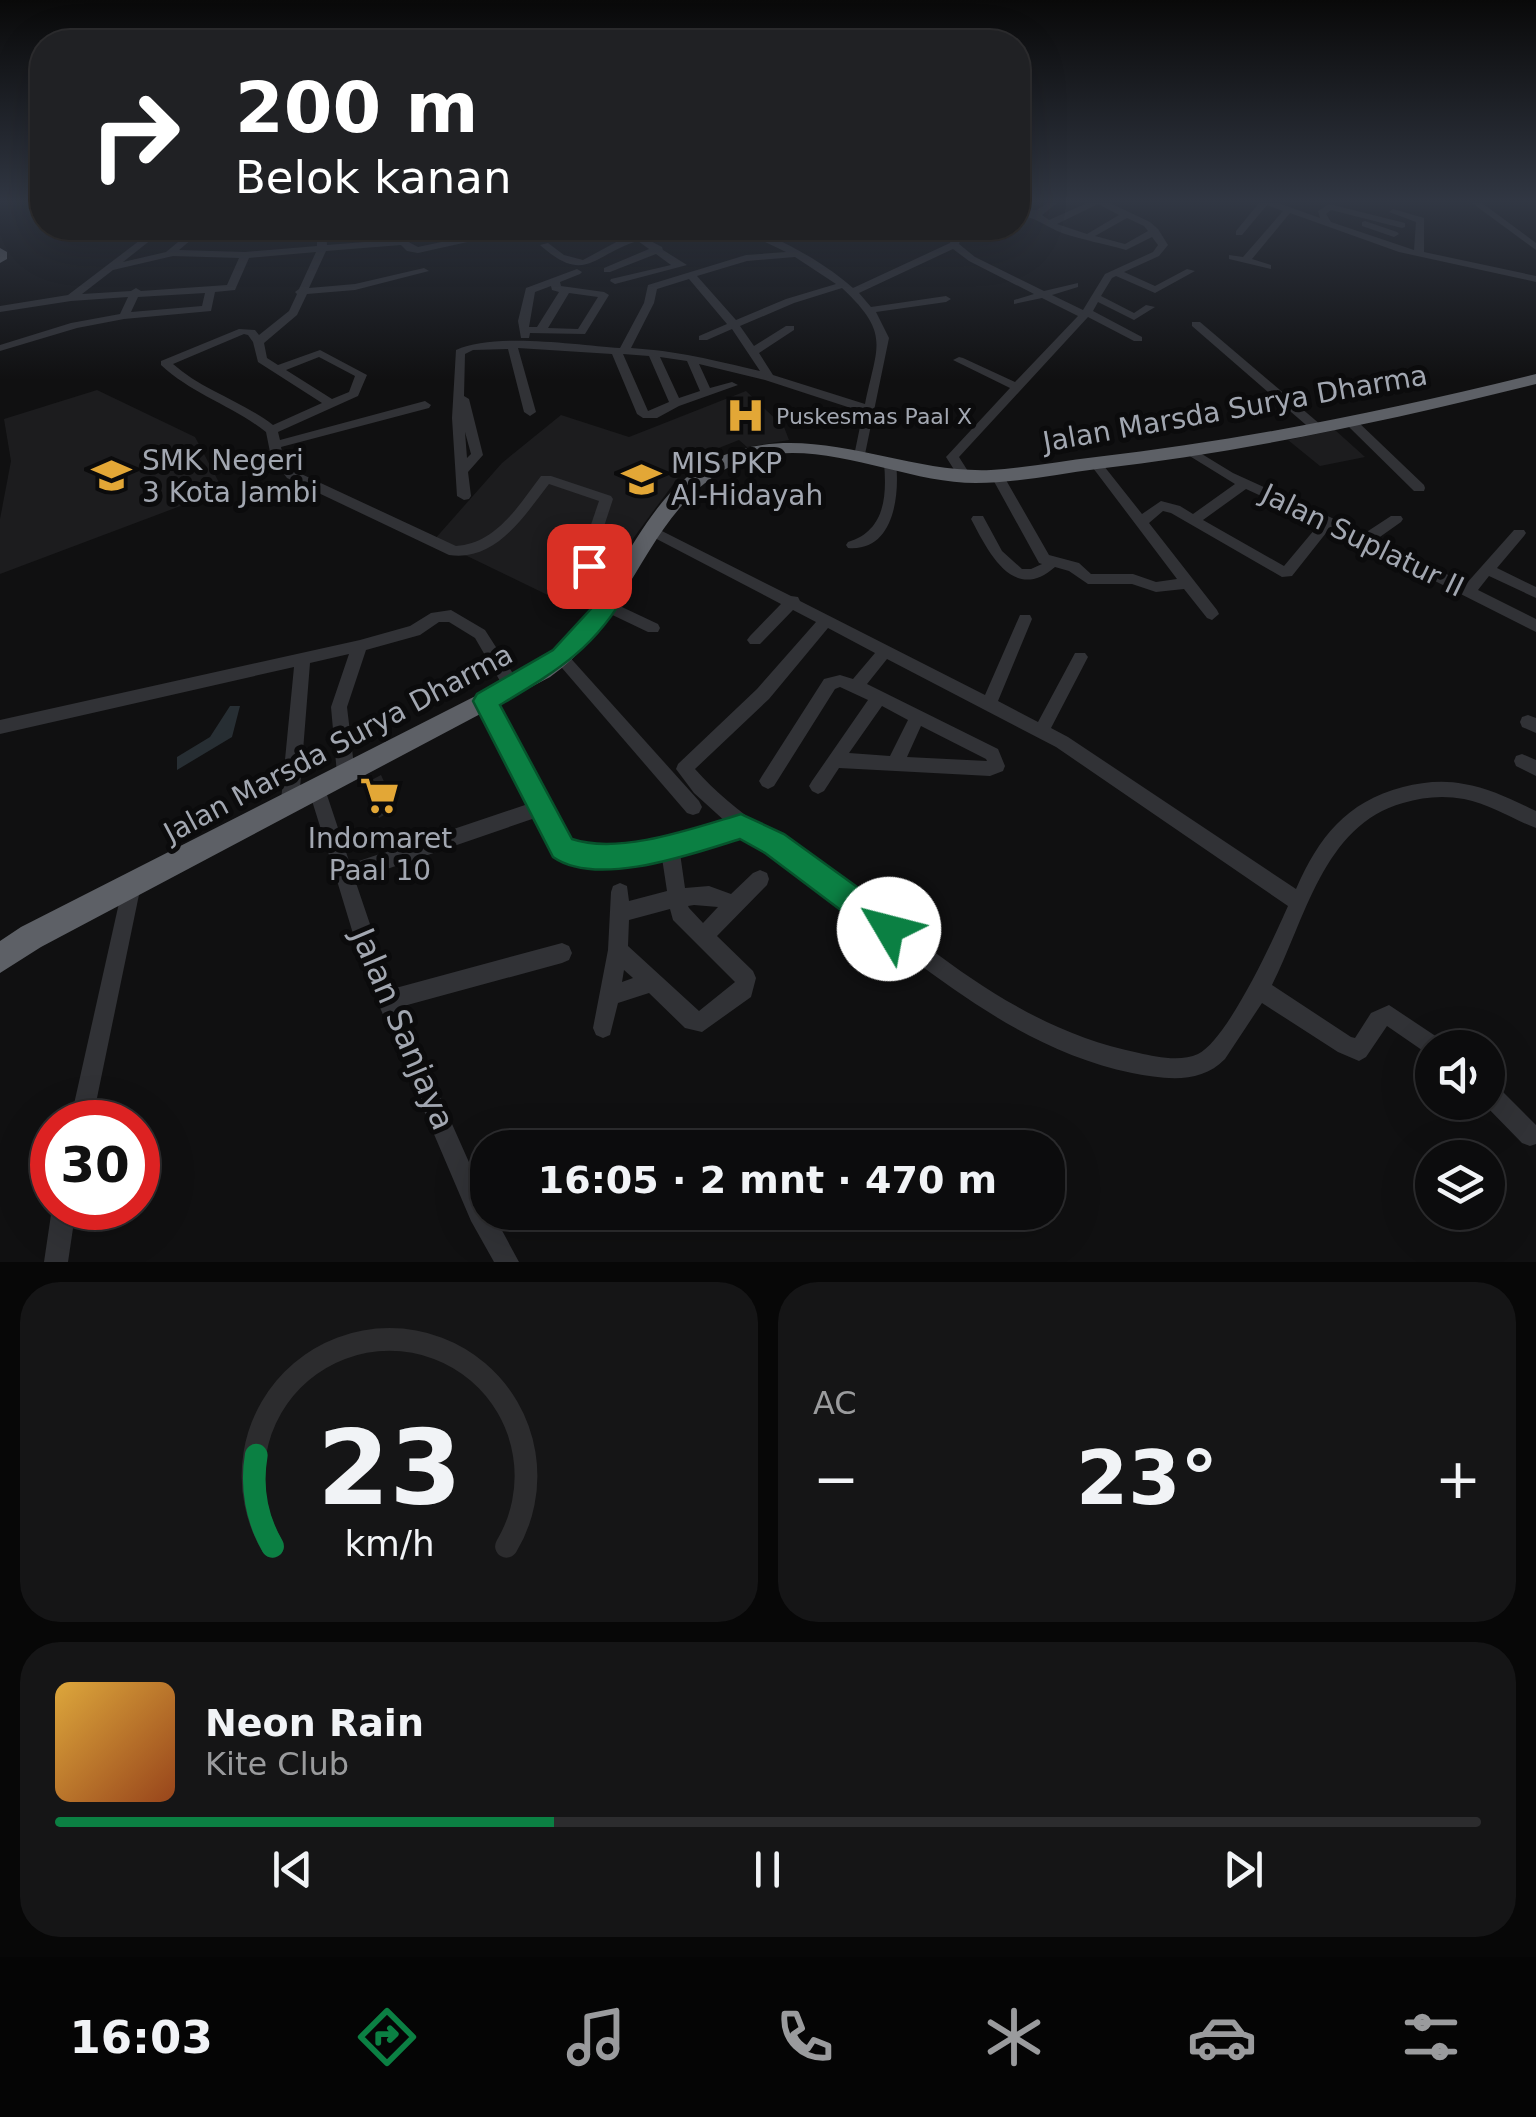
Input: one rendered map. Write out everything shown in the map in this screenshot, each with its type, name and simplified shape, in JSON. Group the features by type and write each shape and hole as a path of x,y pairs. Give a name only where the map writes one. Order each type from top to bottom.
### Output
{"highway":[{"name":"Jalan Marsda Surya Dharma","path":"30,937 513,688 561,657 613,597 654,532 694,482 744,454 785,446 966,476 998,476 1192,452 1352,422 1536,379"},
{"path":"0,945 30,937"},
{"path":"0,958 30,937"}],"street":[{"path":"70,298 118,262"},
{"path":"110,268 133,262"},
{"path":"0,309 136,291 234,286 243,262"},
{"path":"258,341 293,314 316,262"},
{"path":"607,270 628,262"},
{"path":"620,350 650,304 652,287 733,262"},
{"path":"808,262 848,288 869,310 884,338 860,456"},
{"path":"703,338 790,301 848,288 911,262"},
{"path":"978,262 1138,340"},
{"path":"966,476 952,457 1085,314 1097,298 1102,282 1138,262"},
{"path":"1253,262 1268,266"},
{"path":"1420,262 1496,270"},
{"path":"1457,262 1536,279"},
{"path":"615,280 677,264 705,270"},
{"path":"300,292 356,287 424,271"},
{"path":"540,330 559,285 577,272"},
{"path":"1115,272 1168,298"},
{"path":"1156,290 1190,272"},
{"path":"691,275 734,326 769,377"},
{"path":"526,330 583,331 604,295 559,285 530,290 523,321 526,330 518,345 530,412"},
{"path":"1018,302 1074,285"},
{"path":"0,348 74,325 207,309 212,289"},
{"path":"124,316 136,291"},
{"path":"869,310 946,298"},
{"path":"1097,298 1134,317 1150,307"},
{"path":"526,308 550,311"},
{"path":"1196,324 1317,428"},
{"path":"752,352 790,328"},
{"path":"328,405 327,400 260,358 258,341 252,332 242,331 164,362 186,382 246,410 272,430 282,467 292,476 454,551 472,551 492,539 546,479 606,499 586,557 613,597 653,628"},
{"path":"464,496 461,472 476,455 462,396 460,352 471,347 518,345 652,351 691,357 769,377 867,410"},
{"path":"620,350 643,414 653,415 705,391 732,386"},
{"path":"652,351 675,403"},
{"path":"272,430 357,391 361,375 320,353 275,370"},
{"path":"691,357 705,391"},
{"path":"959,360 1014,386"},
{"path":"274,446 425,405"},
{"path":"1352,422 1420,488"},
{"name":"Jalan Suplatur II","path":"1192,452 1228,476 1366,539 1536,626"},
{"path":"854,544 866,540 893,501 890,463"},
{"path":"1096,464 1212,614"},
{"path":"998,476 1041,555 1050,562 1074,567 1088,578 1132,579 1156,587 1188,584"},
{"path":"1193,520 1246,483"},
{"path":"1142,522 1161,506 1174,508 1285,572 1329,521"},
{"path":"978,518 998,554 1018,574 1032,574 1048,567 1050,562"},
{"path":"1366,539 1396,519"},
{"path":"654,532 1041,732 1132,787 1299,902"},
{"path":"1468,591 1519,533"},
{"path":"1488,569 1536,593"},
{"path":"755,640 793,601"},
{"path":"0,726 360,646 415,631 436,617 451,616 480,634 513,688"},
{"path":"988,704 1025,619"},
{"path":"826,620 763,694 685,764 686,772 741,826 775,844 1004,1014 1040,1034 1119,1062 1192,1068 1211,1058 1260,989 1323,852 1346,822 1410,792 1455,787 1536,820"},
{"path":"346,774 339,707 360,646"},
{"path":"856,686 884,652"},
{"path":"290,802 303,657"},
{"path":"561,657 693,806"},
{"path":"1041,732 1080,657"},
{"path":"768,781 830,684 840,681 880,696 992,754 997,766 990,769 835,760"},
{"path":"818,786 880,696"},
{"path":"485,701 562,848 572,854 602,857 670,848 741,826"},
{"path":"895,762 918,716"},
{"name":"Jalan Sanjaya","path":"316,788 341,876 388,1000 479,1213 508,1262"},
{"path":"341,876 540,808"},
{"path":"618,950 697,1024 744,990 746,978 682,916 670,848"},
{"path":"703,937 760,879"},
{"path":"86,1100 132,884"},
{"path":"603,1028 618,950 620,902 678,900 710,894 726,898 734,905"},
{"path":"388,1000 562,953"},
{"path":"610,996 652,982"},
{"path":"1260,989 1359,1050 1378,1020 1389,1015 1415,1033"},
{"path":"1505,1110 1530,1136"},
{"path":"56,1262 61,1230"}],"shaded area":[{"name":"SMK Negeri 3 Kota Jambi","path":"97,390 195,437 223,490 0,574 0,519 11,461 4,419"},
{"path":"746,391 784,427 789,440 747,447 739,440 701,455 686,467 595,590 575,583 560,601 434,540 502,463 561,415 629,437"},
{"path":"1335,430 1365,457 1320,466 1288,440"},
{"path":"230,706 240,706 232,737 177,770 177,757 210,737"}],"building":[{"name":"Indomaret Paal 10","path":"381,775 396,808 379,818 364,784"}],"place":[{"name":"Puskesmas Paal X","path":"746,416"},
{"name":"SMK Negeri 3 Kota Jambi","path":"112,476"},
{"name":"MIS PKP Al-Hidayah","path":"641,479"},
{"name":"Indomaret Paal 10","path":"380,796"}],"route":[{"path":"589,566 597,578 618,588 587,632 561,657 485,701 562,848 572,854 602,857 670,848 741,826 775,844 889,929"}]}
